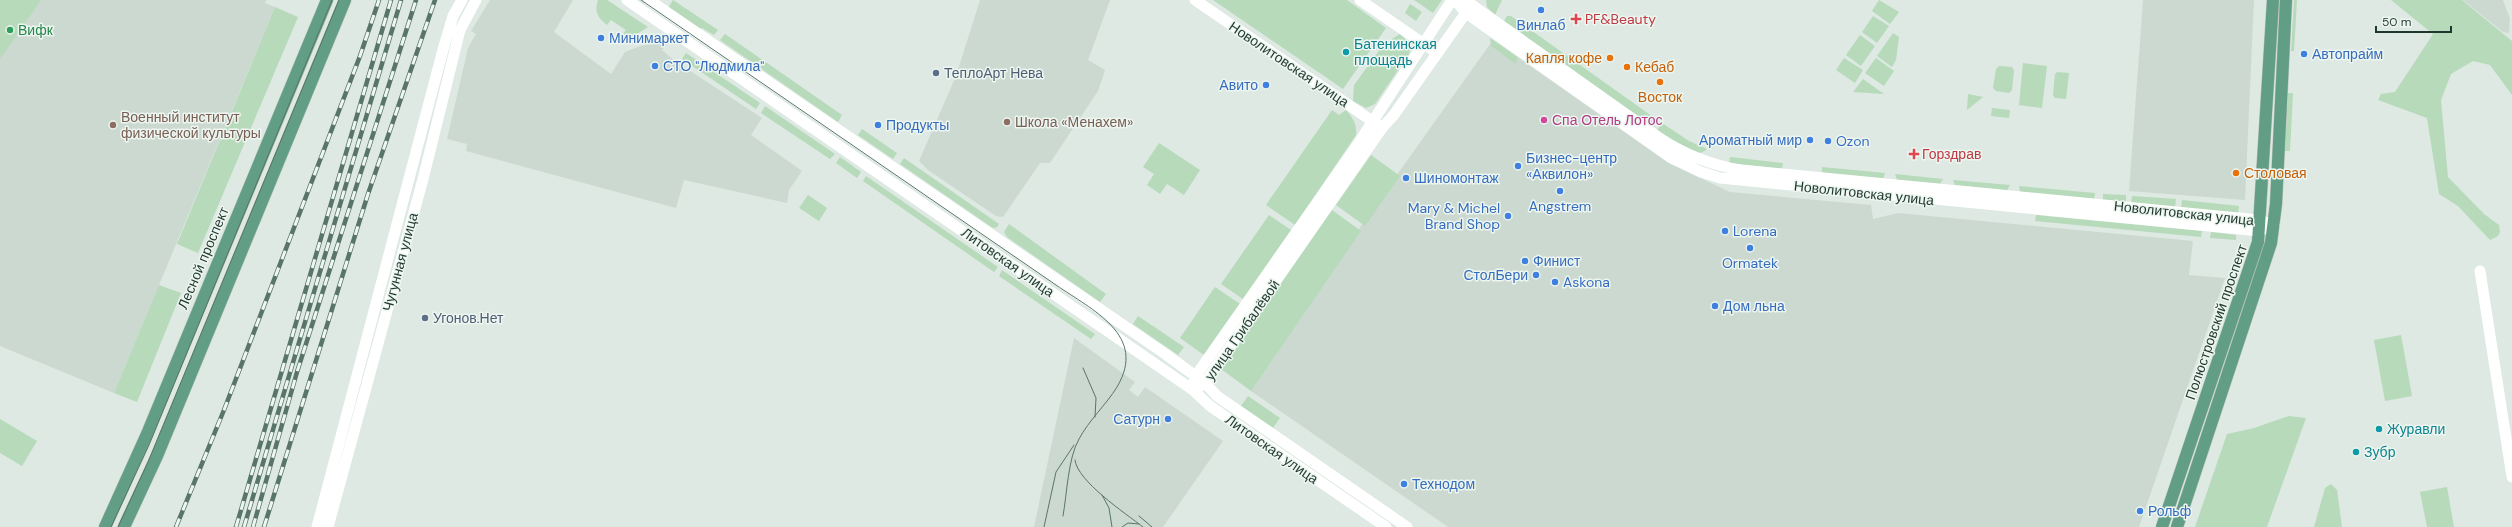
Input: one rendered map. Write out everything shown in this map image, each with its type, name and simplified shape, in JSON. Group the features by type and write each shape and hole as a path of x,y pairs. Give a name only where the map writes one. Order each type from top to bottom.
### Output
{"main road":[{"name":"Лесной проспект","path":"105,527 124,486 327,0"},
{"path":"124,527 157,456 345,0"},
{"name":"Полюстровский проспект","path":"2162,527 2255,256 2259,225 2273,0"},
{"name":"Полюстровский проспект","path":"2177,527 2267,260 2274,225 2286,0"},
{"path":"268,144 283,151"}],"street":[{"name":"Чугунная улица","path":"317,527 444,46 453,16 462,0"},
{"name":"Чугунная улица","path":"328,527 421,186 460,30 476,0"},
{"name":"Литовская улица","path":"627,0 1193,390 1210,406 1386,527"},
{"name":"Литовская улица","path":"649,0 1195,377 1217,396 1407,527"},
{"path":"642,10 649,0"},
{"name":"Новолитовская улица","path":"1195,0 1382,128"},
{"path":"1360,0 1437,53"},
{"name":"Новолитовская улица","path":"1453,0 1471,6"},
{"name":"улица Грибалёвой","path":"1193,390 1195,377 1372,121 1453,0"},
{"name":"Новолитовская улица","path":"1458,0 1471,6 1658,137 1689,156 1704,162 1742,170 2259,225 2274,225"},
{"name":"улица Грибалёвой","path":"1193,390 1204,384 1382,128 1393,116 1471,6"},
{"path":"2480,271 2512,477"}],"shaded area":[{"name":"Военный институт физической культуры","path":"0,0 266,0 265,3 275,7 114,393 0,346"},
{"path":"490,0 573,0 554,32 611,74 625,52 661,38 668,43 662,50 675,61 762,118 751,135 802,171 789,190 787,203 684,180 676,208 466,151 467,144 447,139 468,48 476,34 471,31"},
{"name":"Школа «Менахем»","path":"980,0 1110,0 1088,60 1105,70 1098,91 1050,163 1040,163 1003,217 996,216 928,170 919,161 956,76"},
{"path":"2143,0 2254,0 2245,200 2129,191"},
{"path":"2463,0 2503,0 2510,19 2509,33 2503,32"},
{"path":"1493,40 1670,164 1730,192 1871,205 1873,219 1898,213 2193,241 2189,275 2225,278 2139,527 1448,527 1251,391 1369,214"},
{"path":"1074,338 1135,382 1129,390 1138,397 1145,387 1223,441 1163,527 1034,527"}],"green space":[{"name":"Вифк","path":"0,0 41,0 0,59"},
{"path":"598,0 607,0 648,27 631,38 622,35 626,30 611,20 607,25 601,20 596,8"},
{"path":"673,0 718,30 714,35 702,28 699,29 668,8"},
{"name":"Батенинская площадь","path":"1213,0 1347,0 1386,28 1343,89"},
{"path":"1414,0 1442,0 1433,13"},
{"path":"1486,0 1502,0 1495,15 1487,7"},
{"path":"1879,0 1899,12 1890,24 1872,11"},
{"path":"2294,0 2297,0 2294,51 2291,51"},
{"path":"2391,0 2462,0 2512,41 2512,95 2490,65 2473,61 2451,74 2441,100 2448,177 2484,214 2499,225 2500,232 2498,236 2490,240 2458,206 2439,194 2427,118 2378,100 2381,94 2395,92 2433,34"},
{"path":"1410,4 1422,12 1416,21 1405,13"},
{"path":"275,7 298,17 198,253 177,244"},
{"path":"1507,16 1511,16 1656,119 1652,126 1504,21"},
{"path":"1873,16 1889,26 1877,43 1862,32"},
{"path":"1893,33 1899,37 1896,60 1892,67 1877,56"},
{"path":"725,34 842,115 838,122 720,40"},
{"path":"1400,34 1411,45 1409,54 1375,104 1366,108 1353,101 1354,85 1384,44"},
{"path":"1860,35 1875,46 1861,66 1846,55"},
{"path":"1490,38 1517,57 1516,64 1491,46"},
{"path":"686,53 760,103 756,109 682,59"},
{"path":"1844,58 1863,70 1855,83 1836,70"},
{"path":"1876,58 1894,71 1884,86 1865,73"},
{"path":"2023,63 2047,66 2042,108 2019,105"},
{"path":"1999,66 2012,67 2014,71 2012,90 2009,93 1996,91 1993,88 1996,69"},
{"path":"2057,72 2069,73 2066,99 2055,98 2053,95 2055,74"},
{"path":"1863,79 1884,94 1853,92"},
{"path":"2288,93 2293,93 2290,151 2285,151"},
{"path":"1968,94 1983,97 1967,110"},
{"path":"765,106 835,154 830,159 761,113"},
{"path":"1992,108 2010,110 2009,118 1991,116"},
{"path":"1332,110 1339,115 1346,110 1354,121 1356,135 1295,225 1266,205"},
{"path":"1662,123 1689,141 1707,149 1702,152 1695,153 1675,143 1657,130"},
{"path":"862,129 897,153 893,159 858,135"},
{"path":"1159,143 1200,170 1184,195 1167,184 1160,194 1147,185 1154,174 1143,167"},
{"path":"1371,155 1400,176 1365,226 1336,205"},
{"path":"840,157 861,172 857,178 836,163"},
{"path":"1730,157 1783,163 1782,169 1729,163"},
{"path":"904,158 999,224 997,227 993,228 900,164"},
{"path":"1822,167 1885,173 1883,179 1822,173"},
{"path":"1895,174 1943,179 1940,184 1897,180"},
{"path":"866,176 998,267 994,272 863,181"},
{"path":"1953,180 2010,185 2007,190 1955,185"},
{"path":"2019,186 2095,193 2094,199 2020,192"},
{"path":"2103,194 2126,195 2126,202 2103,200"},
{"path":"808,195 827,208 819,221 799,208"},
{"path":"2132,196 2176,199 2175,207 2131,204"},
{"path":"2182,200 2239,206 2238,213 2181,208"},
{"path":"1332,210 1361,231 1251,391 1221,369"},
{"path":"1269,215 1291,230 1243,299 1221,284"},
{"path":"2036,215 2202,231 2201,237 2035,221"},
{"path":"1009,224 1106,294 1100,302 1007,237 1004,232"},
{"path":"2211,232 2236,235 2236,240 2210,238"},
{"path":"1002,270 1095,334 1091,339 999,276"},
{"path":"159,285 181,293 137,402 114,393"},
{"path":"1215,287 1240,304 1204,355 1180,338"},
{"path":"1138,316 1184,347 1178,355 1133,324"},
{"path":"2401,335 2412,396 2385,401 2374,340"},
{"path":"1248,396 1280,418 1273,428 1241,406"},
{"path":"2289,416 2306,418 2267,527 2195,527 2227,434 2254,428"},
{"path":"0,419 37,441 22,466 0,453"},
{"path":"2331,484 2337,490 2342,527 2314,527 2325,488"},
{"path":"2447,487 2454,527 2427,527 2420,492"}],"tram line":[{"path":"111,527 149,445 332,0"},
{"path":"118,527 148,462 339,0"},
{"path":"641,0 1085,304 1112,326 1121,338 1126,353 1125,369 1117,387 1088,425 1075,447 1070,466 1063,516"},
{"path":"1083,368 1096,398 1095,417"},
{"path":"1044,527 1056,472 1074,445"},
{"path":"1075,460 1078,468 1093,487 1143,527"},
{"path":"1102,495 1109,508 1112,527"},
{"path":"1139,516 1152,527"},
{"path":"1122,527 1128,523 1139,524"}],"railway":[{"path":"176,527 224,410 360,56 379,0"},
{"path":"236,527 391,0"},
{"path":"244,527 401,0"},
{"path":"253,527 297,372 416,0"},
{"path":"264,527 368,194 435,0"}],"place":[{"name":"Винлаб","path":"1541,10"},
{"name":"PF&Beauty","path":"1576,19"},
{"name":"Вифк","path":"10,30"},
{"name":"Минимаркет","path":"601,38"},
{"name":"Батенинская площадь","path":"1346,52"},
{"name":"Автопрайм","path":"2304,54"},
{"name":"Капля кофе","path":"1610,58"},
{"name":"СТО \"Людмила\"","path":"655,66"},
{"name":"Кебаб","path":"1627,67"},
{"name":"ТеплоАрт Нева","path":"936,73"},
{"name":"Восток","path":"1660,82"},
{"name":"Авито","path":"1266,85"},
{"name":"Спа Отель Лотос","path":"1544,120"},
{"name":"Школа «Менахем»","path":"1007,122"},
{"name":"Военный институт физической культуры","path":"113,125"},
{"name":"Продукты","path":"878,125"},
{"name":"Ароматный мир","path":"1810,140"},
{"name":"Ozon","path":"1828,141"},
{"name":"Горздрав","path":"1914,154"},
{"name":"Бизнес-центр «Аквилон»","path":"1518,166"},
{"name":"Столовая","path":"2236,173"},
{"name":"Шиномонтаж","path":"1406,178"},
{"name":"Angstrem","path":"1560,191"},
{"name":"Mary & Michel Brand Shop","path":"1508,216"},
{"name":"Lorena","path":"1725,231"},
{"name":"Ormatek","path":"1750,248"},
{"name":"Финист","path":"1525,261"},
{"name":"СтолБери","path":"1536,275"},
{"name":"Askona","path":"1555,282"},
{"name":"Дом льна","path":"1715,306"},
{"name":"Угонов.Нет","path":"425,318"},
{"name":"Сатурн","path":"1168,419"},
{"name":"Журавли","path":"2379,429"},
{"name":"Зубр","path":"2356,452"},
{"name":"Технодом","path":"1404,484"},
{"name":"Рольф","path":"2140,511"}]}
